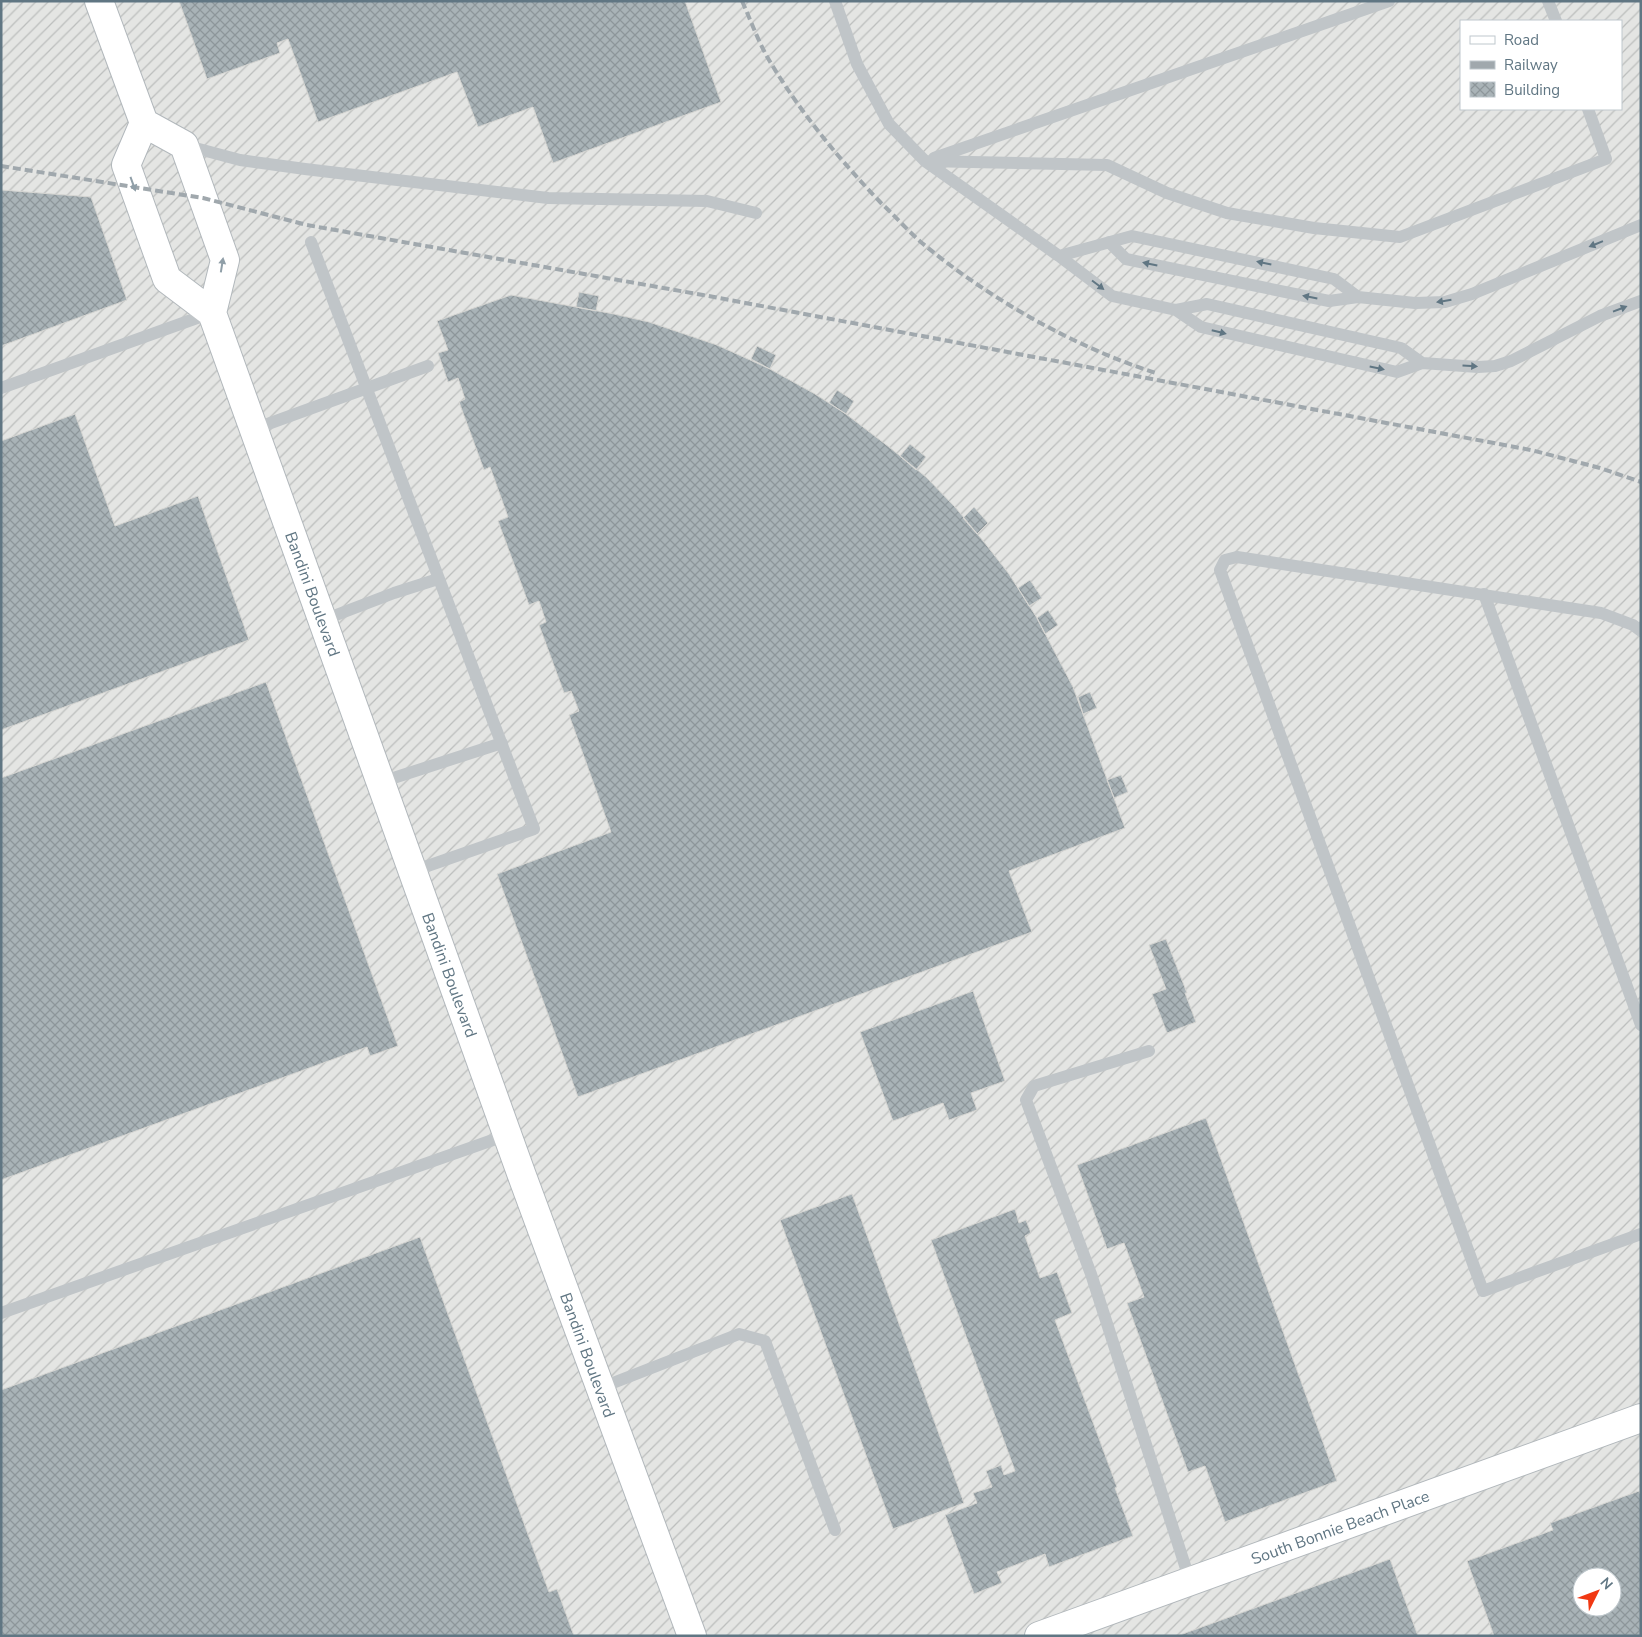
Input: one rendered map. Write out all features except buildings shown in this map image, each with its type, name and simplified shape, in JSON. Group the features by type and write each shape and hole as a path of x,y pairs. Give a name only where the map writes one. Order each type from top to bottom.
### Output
{"main road":[{"path":"99,1 144,123 184,145 225,260 212,313 167,279 134,188 126,165 144,123"},
{"name":"Bandini Boulevard","path":"212,313 507,1135 692,1636"},
{"name":"South Bonnie Beach Place","path":"1038,1636 1641,1418"}],"lane":[{"path":"835,1 857,64 889,124 925,161 1112,296 1176,310 1201,327 1397,372 1422,363 1478,367 1494,366 1510,361 1600,316 1641,301"},
{"path":"925,161 1389,1"},
{"path":"1548,1 1556,20"},
{"path":"925,161 1107,165 1167,193 1227,212 1314,228 1400,237 1606,159 1588,110"},
{"path":"184,145 240,160 548,198 707,201 756,213"},
{"path":"1109,242 1126,259 1132,261 1329,301 1358,297 1415,303 1445,302 1472,294 1641,225"},
{"path":"1058,256 1132,236 1334,279 1358,297"},
{"path":"311,242 534,828 413,871"},
{"path":"1176,310 1208,304 1401,348 1422,363"},
{"path":"1,388 212,313"},
{"path":"254,430 428,366"},
{"path":"1641,630 1633,625 1602,614 1484,594 1237,557 1225,560 1220,570 1483,1291 1641,1234"},
{"path":"323,620 394,593 438,579"},
{"path":"1484,594 1641,1025"},
{"path":"381,782 502,743"},
{"path":"1149,1051 1034,1086 1026,1100 1091,1274 1190,1581"},
{"path":"1,1313 507,1135"},
{"path":"600,1388 738,1334 765,1341 835,1530"}],"shaded area":[{"path":"1,1 1641,1 1641,1636 1,1636"}],"railway":[{"path":"742,1 769,60 807,116 865,186 917,238 975,283 1033,319 1094,349 1156,373"},
{"path":"1,166 203,198 307,225 703,295 1531,450 1600,468 1641,482"}]}
